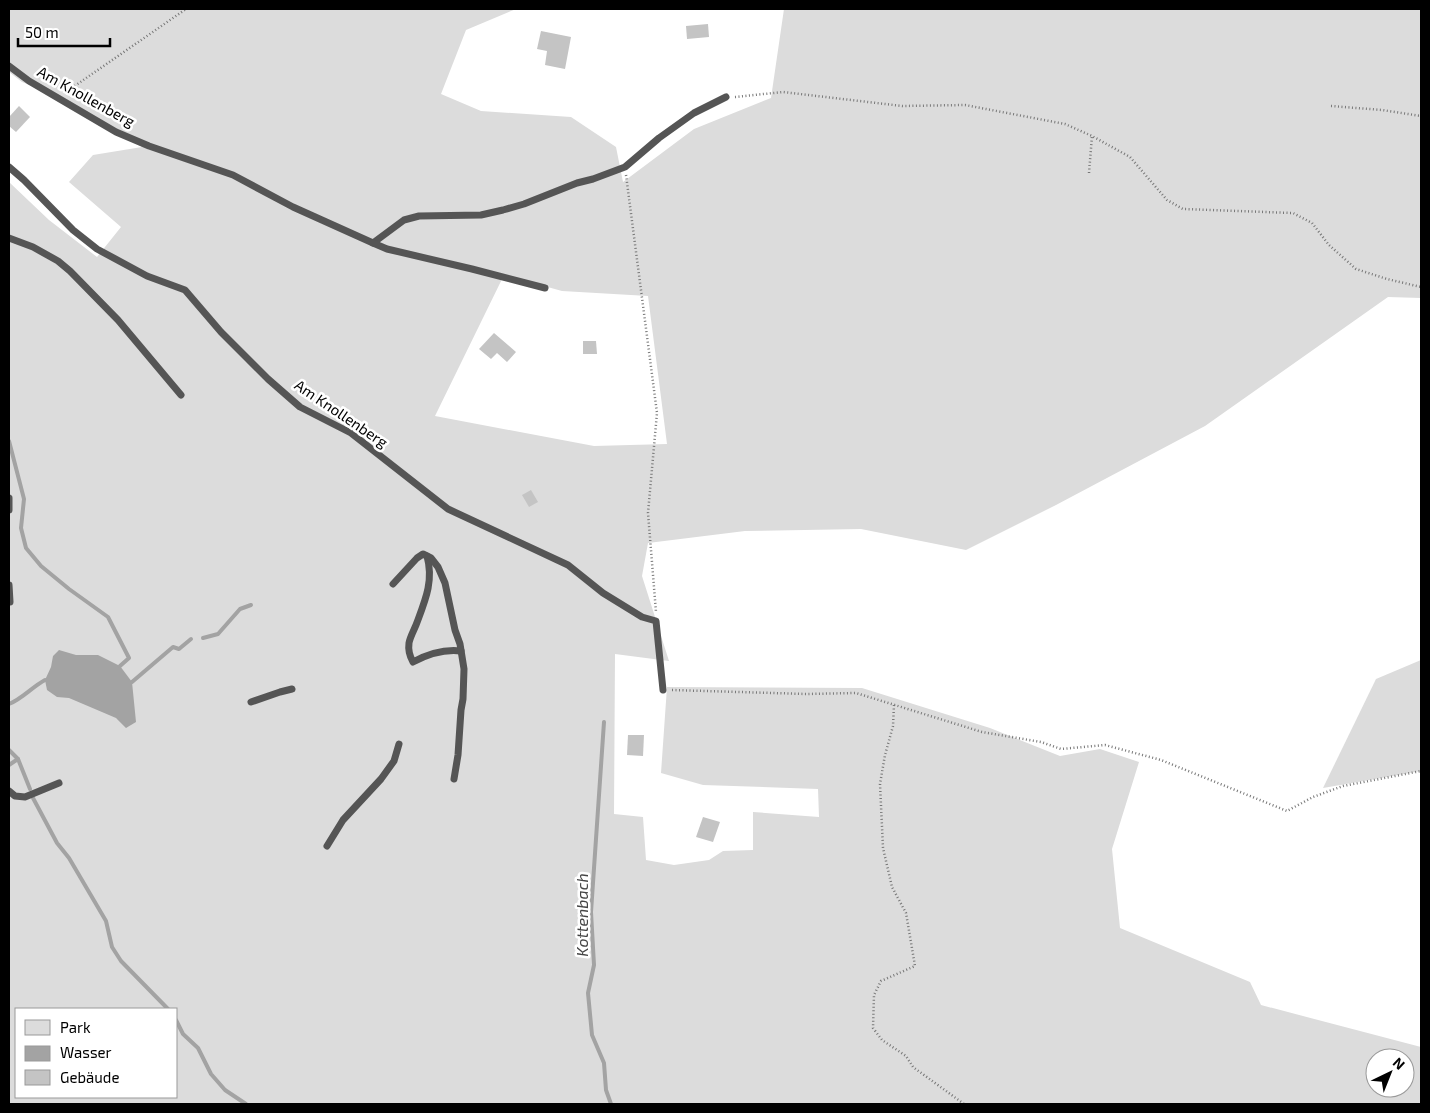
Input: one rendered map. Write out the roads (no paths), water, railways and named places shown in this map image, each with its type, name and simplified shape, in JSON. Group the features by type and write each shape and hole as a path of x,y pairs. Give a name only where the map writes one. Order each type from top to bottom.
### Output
{"lane":[{"name":"Am Knollenberg","path":"9,66 29,81 116,132 155,148 233,175 293,207 387,249 545,288"},
{"path":"373,243 404,220 418,216 481,214 503,210 625,167 659,138 694,113 726,97"},
{"name":"Am Knollenberg","path":"9,167 73,230 97,249 148,276 185,290 221,332 268,379 300,407 351,434 448,509 568,565 603,593 642,618 656,621 663,690"},
{"path":"9,238 33,247 58,261 118,320 181,396"},
{"path":"9,498 9,510"},
{"path":"393,584 423,554 432,558 445,583 464,669 458,755 454,779"},
{"path":"427,555 430,568 428,587 416,625 409,640 409,654 412,662 426,655 461,651"},
{"path":"9,585 10,602"},
{"path":"251,702 292,689"},
{"path":"327,846 343,820 381,779 394,761 399,744"},
{"path":"9,792 14,796 25,797 59,783"}],"water":[{"path":"59,650 76,655 98,655 120,666 132,682 136,722 126,728 116,718 69,698 57,697 47,690 45,680 51,667 53,656"}],"waterway":[{"path":"9,441 24,499 21,528 26,548 41,566 108,617 129,658 120,666"},
{"path":"203,638 218,634 240,609 251,605"},
{"path":"132,682 173,647 179,649 191,639"},
{"path":"9,704 45,680"},
{"name":"Kottenbach","path":"604,722 591,912 594,965 588,993 592,1035 604,1063 606,1090 611,1104"},
{"path":"9,750 18,759 30,789"},
{"path":"9,765 18,759"},
{"path":"33,798 57,843 69,858 106,921 112,947 121,961 167,1008"},
{"path":"178,1024 183,1034 198,1048 211,1074 225,1090 246,1104"}]}
